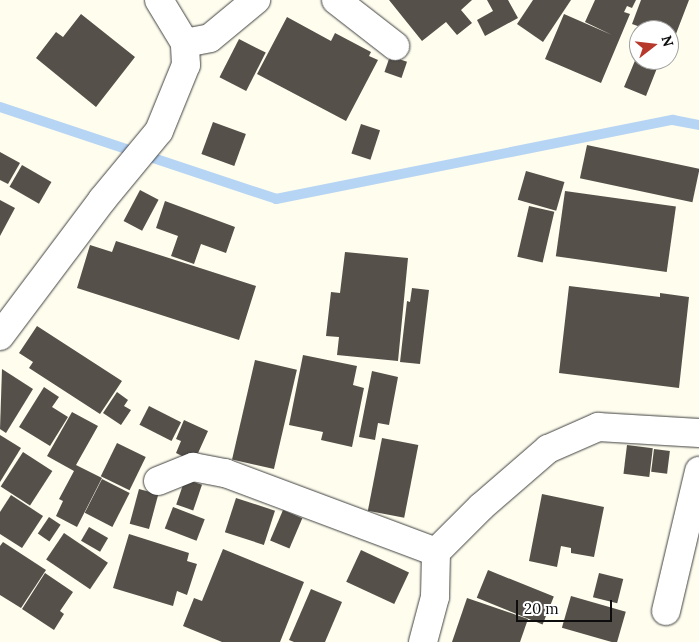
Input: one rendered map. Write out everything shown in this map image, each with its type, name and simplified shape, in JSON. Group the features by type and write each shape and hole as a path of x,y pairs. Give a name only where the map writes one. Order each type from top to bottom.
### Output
{"street":[{"path":"0,336 102,200 159,131 186,65 185,43 159,0"},
{"path":"185,43 210,38 256,0"},
{"path":"336,0 395,46"},
{"path":"423,642 435,597 436,552 481,507 548,449 598,427 699,433"},
{"path":"158,481 193,467 226,473 436,552"},
{"path":"666,611 699,471"}],"building":[{"path":"389,0 472,0 461,10 472,23 457,35 446,22 422,41"},
{"path":"487,0 508,0 518,18 485,36 477,20 493,11"},
{"path":"533,0 571,0 543,42 517,24"},
{"path":"595,0 636,0 632,8 627,6 624,12 630,14 601,83 545,59 564,14 612,35 585,22"},
{"path":"641,0 689,0 679,26 679,20 634,20"},
{"path":"81,14 135,57 96,107 36,58 56,32 63,37"},
{"path":"287,17 331,41 335,33 371,52 369,56 378,60 346,121 257,74"},
{"path":"239,39 266,53 246,91 219,77"},
{"path":"390,56 407,62 401,78 384,72"},
{"path":"631,70 656,70 646,96 624,87"},
{"path":"213,122 246,134 234,166 201,154"},
{"path":"361,124 380,130 370,160 351,153"},
{"path":"587,145 699,169 692,202 580,178"},
{"path":"0,152 20,163 8,184 0,180"},
{"path":"22,165 51,182 39,204 10,187"},
{"path":"526,171 564,182 556,211 518,200"},
{"path":"140,190 159,200 142,231 124,221"},
{"path":"565,191 676,207 667,272 556,256"},
{"path":"0,200 15,208 0,236"},
{"path":"165,201 235,227 226,253 201,244 194,264 171,256 178,236 156,228"},
{"path":"529,206 554,212 543,263 517,257"},
{"path":"116,241 256,286 239,340 77,288 90,245 112,252"},
{"path":"345,252 408,258 398,361 337,355 339,337 326,336 331,292 340,293"},
{"path":"569,286 660,297 660,293 689,297 679,388 559,373"},
{"path":"412,288 429,290 420,364 400,362 407,301 410,302"},
{"path":"37,326 122,381 100,414 29,368 33,362 19,353"},
{"path":"303,355 357,366 353,385 364,388 352,447 321,440 323,432 289,425"},
{"path":"255,360 297,370 274,469 232,459"},
{"path":"2,369 33,389 6,433 0,429"},
{"path":"372,371 398,377 389,425 378,423 375,440 359,437"},
{"path":"44,387 59,397 52,407 68,417 50,446 19,427"},
{"path":"117,392 128,400 124,406 131,410 121,425 103,413"},
{"path":"149,406 181,422 172,441 139,425"},
{"path":"72,412 98,426 76,465 102,478 77,527 56,516 63,501 59,499 74,471 47,456"},
{"path":"184,420 208,431 194,462 176,453 181,441 176,439"},
{"path":"0,435 21,448 0,482"},
{"path":"382,438 418,445 404,518 368,511"},
{"path":"117,443 146,457 130,490 101,476"},
{"path":"627,445 653,448 649,477 623,474"},
{"path":"654,449 670,451 667,474 651,472"},
{"path":"23,452 52,471 30,505 1,486"},
{"path":"102,479 130,493 112,527 85,513"},
{"path":"185,479 202,485 193,510 176,505"},
{"path":"139,489 158,494 149,529 130,524"},
{"path":"542,494 604,507 594,557 571,553 571,548 561,546 557,567 529,561"},
{"path":"11,495 43,516 22,548 0,534 0,512"},
{"path":"236,498 275,511 264,545 225,532"},
{"path":"173,507 205,519 196,541 165,528"},
{"path":"283,510 302,518 289,549 270,540"},
{"path":"49,517 61,525 49,541 38,534"},
{"path":"89,527 108,538 100,552 81,541"},
{"path":"64,533 108,563 90,589 46,560"},
{"path":"129,534 189,553 187,561 197,564 187,595 177,591 173,606 113,588"},
{"path":"3,542 46,570 21,608 0,595 0,546"},
{"path":"223,549 304,582 280,642 222,642 183,626 194,598 202,601"},
{"path":"361,550 409,572 394,604 346,582"},
{"path":"488,570 554,597 543,624 477,598"},
{"path":"45,573 73,592 60,611 64,614 54,630 22,609"},
{"path":"599,573 623,579 617,603 593,597"},
{"path":"311,589 342,602 325,642 294,642 289,640"},
{"path":"571,596 626,612 617,642 562,628"},
{"path":"467,598 528,619 520,642 452,642"}],"waterway":[{"path":"0,107 276,199 673,120 699,125"}]}
